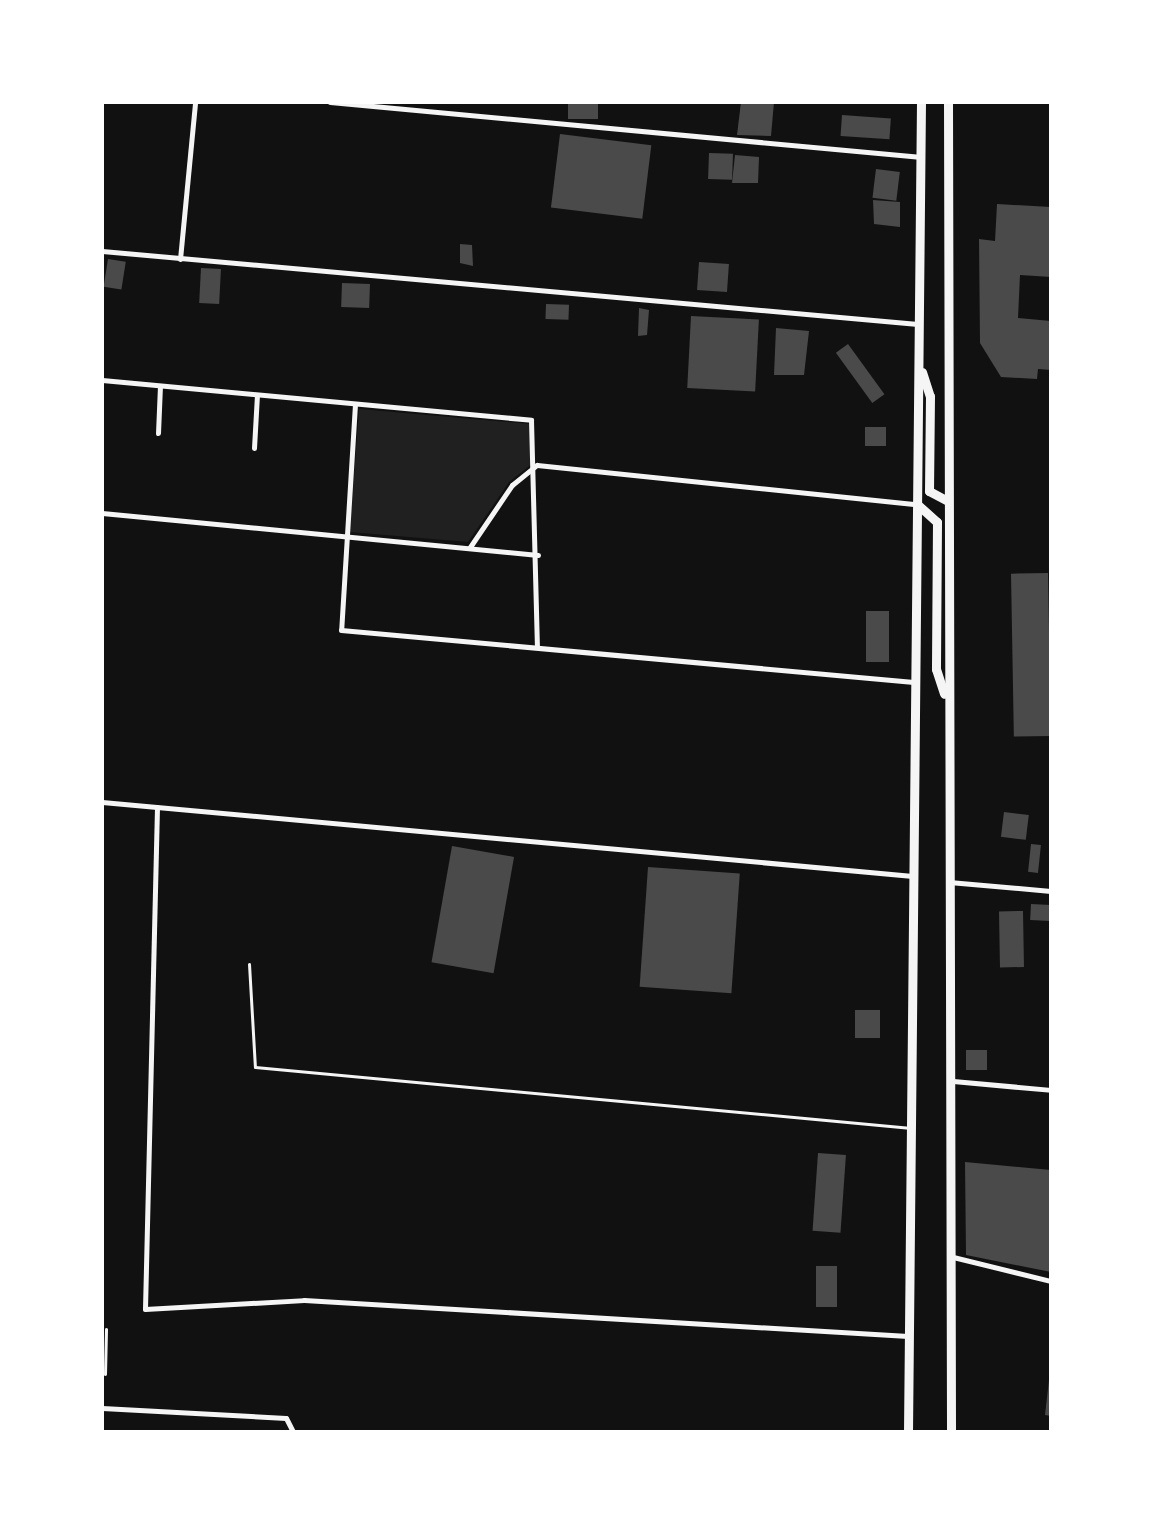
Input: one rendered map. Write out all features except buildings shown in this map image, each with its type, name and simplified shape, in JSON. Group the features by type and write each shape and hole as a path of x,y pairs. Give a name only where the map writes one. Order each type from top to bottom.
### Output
{"highway":[{"path":"908,1432 921,102"},
{"path":"948,102 946,701 953,1081 951,1432"},
{"path":"919,361 930,396 929,491 948,501"},
{"path":"917,504 937,522 936,669 946,701"}],"street":[{"path":"180,259 195,102"},
{"path":"330,102 922,158"},
{"path":"102,251 919,324"},
{"path":"102,380 531,420 537,465 537,646"},
{"path":"158,433 160,386"},
{"path":"254,448 257,395"},
{"path":"355,404 341,630 914,682"},
{"path":"470,547 512,485 537,465 917,504"},
{"path":"102,513 538,555"},
{"path":"102,802 913,876"},
{"path":"157,807 145,1309 304,1300 909,1336"},
{"path":"949,882 1051,891"},
{"path":"953,1081 1051,1090"},
{"path":"953,1257 1051,1281"},
{"path":"102,1408 291,1420 293,1432"}],"lane":[{"path":"249,964 252,1066 718,1115 911,1128"},
{"path":"105,1374 106,1329"}],"shaded area":[{"path":"359,409 530,424 533,463 509,482 468,542 350,532"}]}
